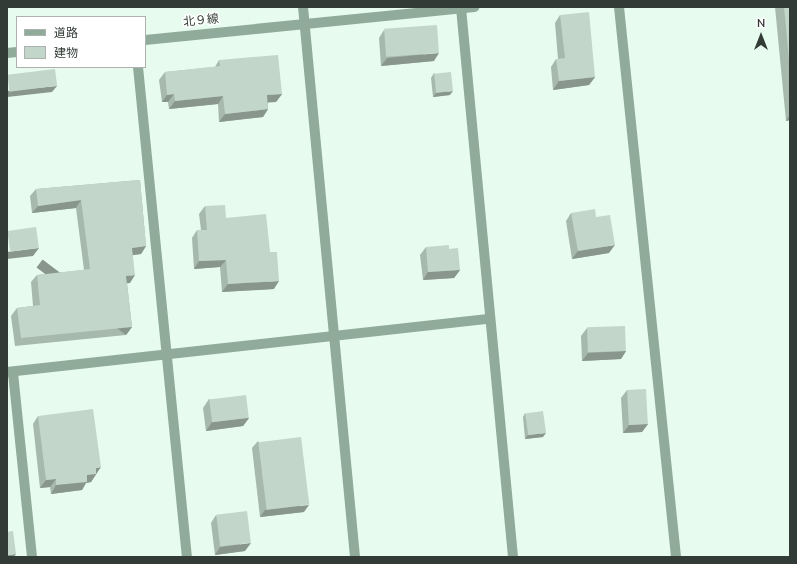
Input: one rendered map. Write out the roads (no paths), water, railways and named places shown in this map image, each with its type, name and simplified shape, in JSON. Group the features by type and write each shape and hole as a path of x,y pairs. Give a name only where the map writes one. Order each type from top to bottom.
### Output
{"street":[{"path":"303,7 355,557"},
{"name":"北９線","path":"146,40 474,7"},
{"path":"619,7 676,557"},
{"path":"461,8 488,319 513,557"},
{"path":"138,68 187,557"},
{"path":"32,557 10,373 334,338 488,319"}]}
